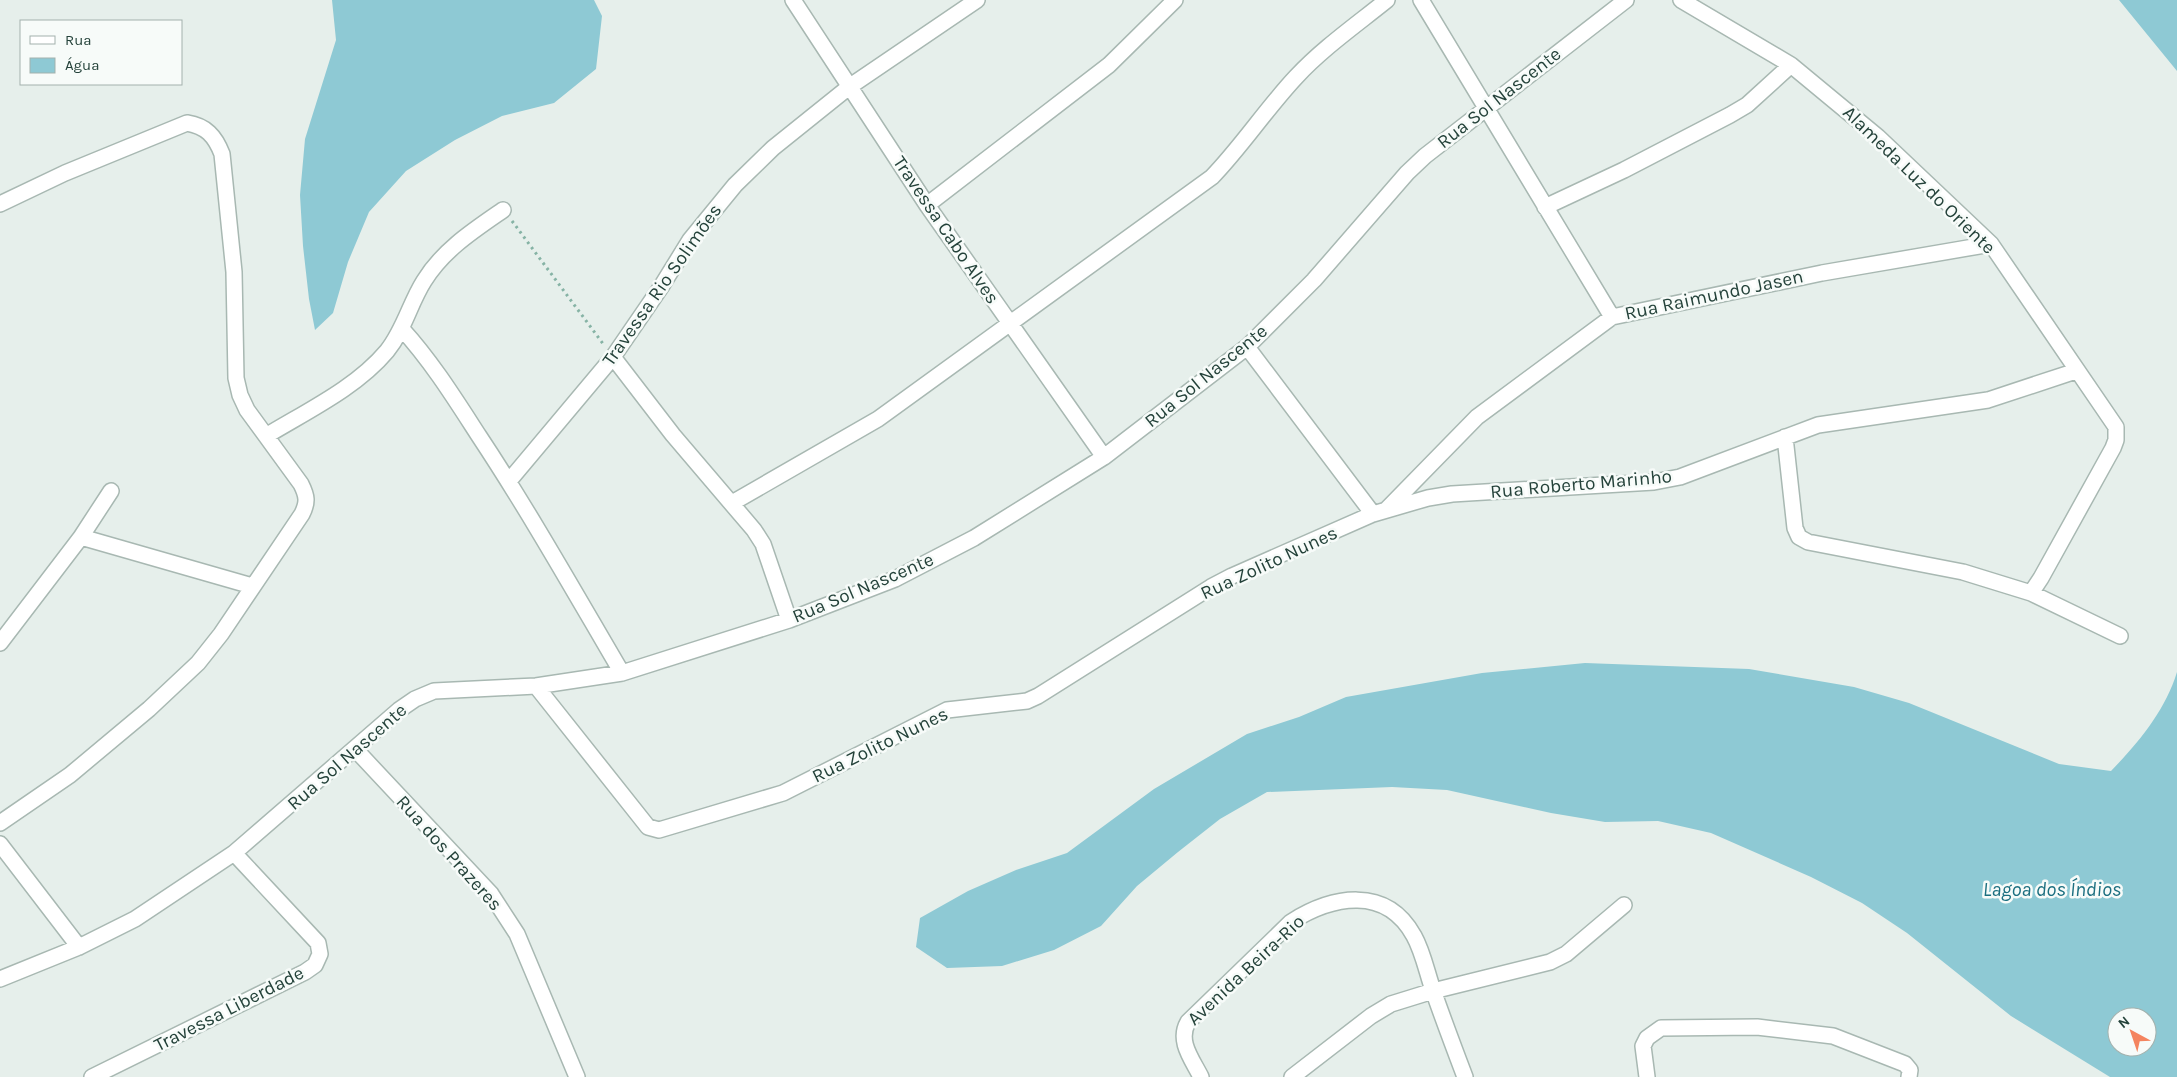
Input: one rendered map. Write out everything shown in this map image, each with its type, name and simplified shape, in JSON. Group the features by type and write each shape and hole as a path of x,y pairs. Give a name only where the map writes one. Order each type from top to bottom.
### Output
{"street":[{"name":"Travessa Cabo Alves","path":"793,0 927,206 1104,457"},
{"name":"Travessa Rio Solimões","path":"509,481 613,357 661,287 690,240 735,185 773,148 849,86 977,0"},
{"path":"927,206 1109,65 1175,0"},
{"path":"732,503 878,419 1212,177 1228,161 1296,76 1324,50 1387,0"},
{"path":"1421,0 1612,317"},
{"name":"Rua Sol Nascente","path":"0,979 79,947 135,918 234,854 399,710 416,699 434,691 536,686 622,672 789,620 895,578 974,538 1104,457 1247,347 1314,280 1407,173 1485,108 1626,0"},
{"name":"Alameda Luz do Oriente","path":"1680,0 1791,65 1878,137 1991,244 2116,427 2116,440 2031,593"},
{"path":"1545,207 1624,170 1730,115 1747,105 1791,65"},
{"path":"0,204 65,173 187,123 199,125 209,132 216,139 222,154 234,272 236,378 240,395 247,410 301,484 307,496 307,505 222,634 191,670 150,709 70,775 0,824"},
{"path":"266,436 356,379 379,359 402,329 413,301 425,279 442,257 468,235 504,210"},
{"name":"Rua Raimundo Jasen","path":"1380,512 1477,417 1612,317 1822,273 1991,244"},
{"path":"402,329 435,369 509,481 622,672"},
{"path":"1247,347 1380,512"},
{"path":"613,357 672,435 732,503 763,544 789,620"},
{"name":"Rua Roberto Marinho","path":"1380,512 1428,498 1452,494 1654,482 1680,477 1818,425 1988,400 2076,371"},
{"path":"1785,437 1795,528 1799,536 1808,542 1962,572 2031,593 2120,636"},
{"path":"0,643 81,537 111,491"},
{"name":"Rua Zolito Nunes","path":"536,686 648,827 659,830 783,793 946,710 1027,700 1038,696 1211,587 1380,512"},
{"path":"81,537 252,586"},
{"name":"Rua dos Prazeres","path":"355,748 491,894 517,934 577,1077"},
{"path":"0,844 79,947"},
{"name":"Travessa Liberdade","path":"92,1077 305,972 315,965 320,954 318,943 234,854"},
{"name":"Avenida Beira-Rio","path":"1201,1077 1184,1043 1183,1031 1188,1022 1291,922 1310,910 1338,902 1364,899 1383,904 1393,911 1414,936 1465,1077"},
{"path":"1292,1077 1380,1010 1391,1004 1433,991 1550,962 1566,954 1624,905"},
{"path":"1647,1077 1643,1046 1647,1038 1661,1028 1757,1027 1833,1036 1906,1064 1909,1073"}],"path":[{"path":"504,210 613,357"}],"water":[{"path":"332,0 594,0 602,16 596,69 554,103 502,116 455,140 406,171 369,212 348,262 333,313 315,330 309,299 303,246 300,195 305,139 336,40"},
{"path":"2119,0 2177,0 2177,71"},
{"name":"Lagoa dos Índios","path":"1585,663 1749,669 1854,687 1909,703 2059,764 2111,771 2131,749 2158,713 2166,700 2177,672 2177,1077 2110,1077 2011,1016 1907,933 1862,903 1811,877 1711,833 1658,821 1605,822 1551,813 1447,790 1392,787 1267,792 1220,819 1178,852 1137,886 1101,926 1054,950 1002,966 947,968 916,947 920,918 968,891 1016,870 1067,853 1154,789 1247,734 1299,717 1346,697 1482,673"}]}
